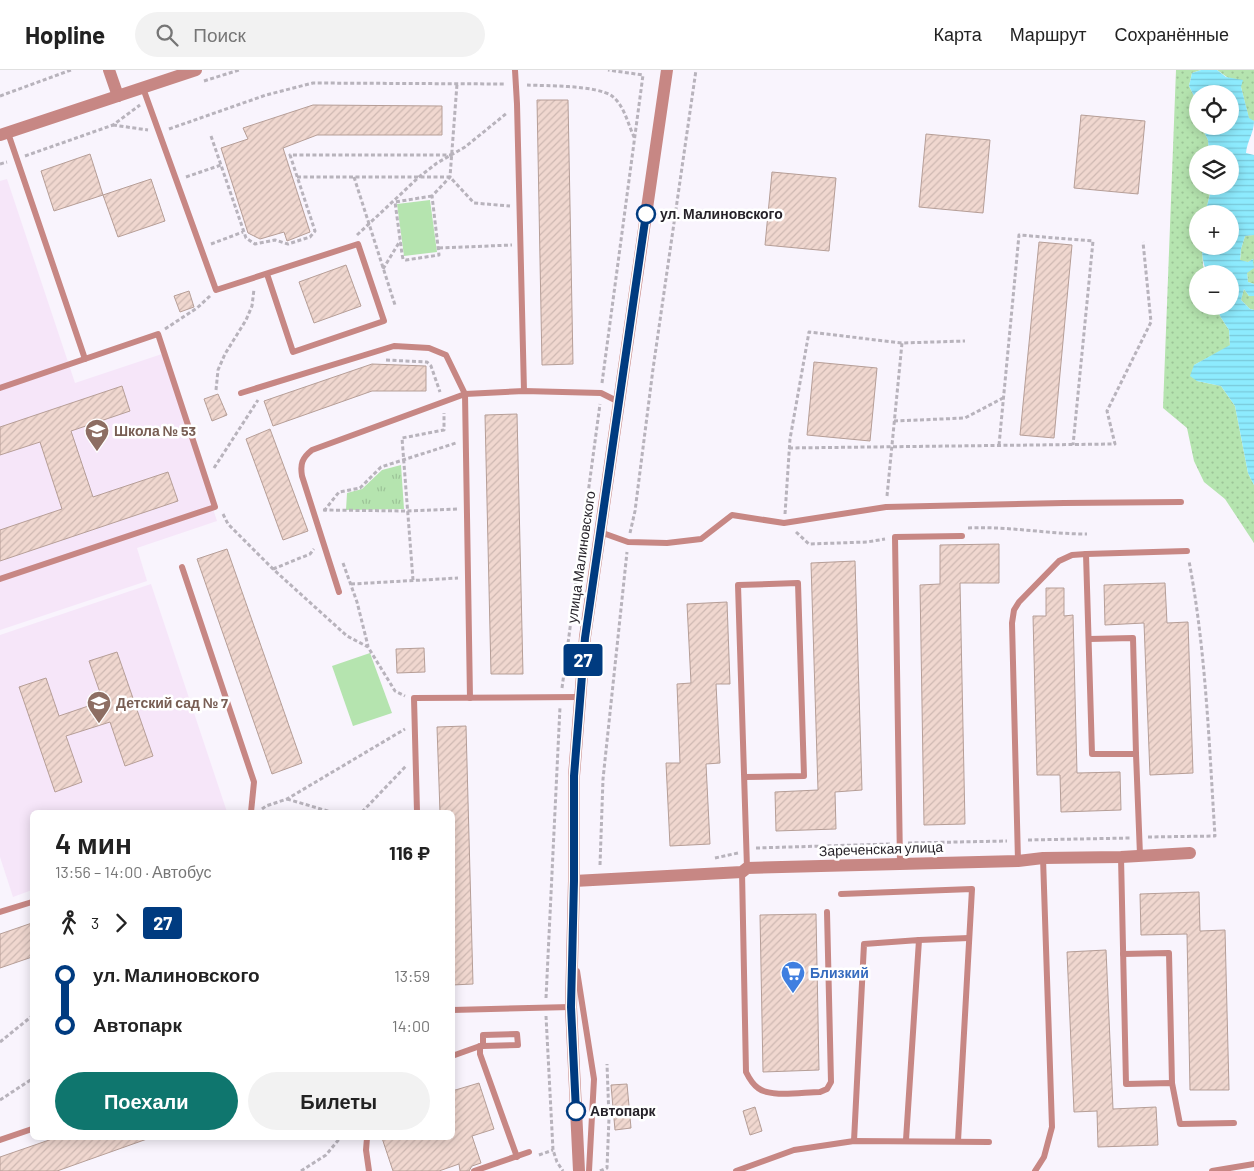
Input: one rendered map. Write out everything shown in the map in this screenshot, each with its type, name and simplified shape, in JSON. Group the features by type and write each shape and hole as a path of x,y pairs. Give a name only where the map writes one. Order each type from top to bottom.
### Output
{"street":[{"path":"108,70 118,96"},
{"path":"4,134 118,96 145,94 196,70"},
{"name":"улица Малиновского","path":"579,1171 571,1007 574,776 580,696 585,638 667,70"},
{"name":"Зареченская улица","path":"574,881 744,870 1190,853"}],"lane":[{"path":"515,70 524,391"},
{"path":"145,94 216,290 358,244 384,321 293,352 268,274"},
{"path":"4,134 17,158 85,359"},
{"path":"0,388 158,334 215,507 0,579"},
{"path":"241,393 394,346 428,348 446,355 465,394 470,698"},
{"path":"339,592 300,466 303,458 312,450 465,394 524,391 601,393 619,402"},
{"path":"600,532 628,542 667,543 701,539 732,515 784,523 886,507 1064,502 1181,502"},
{"path":"900,863 895,537 961,532"},
{"path":"1018,861 1012,623 1014,610 1019,602 1059,561 1072,555 1187,551"},
{"path":"1086,554 1092,754 1136,754"},
{"path":"182,567 254,782 251,810"},
{"path":"745,777 804,776 798,583 738,585 747,851 744,870 746,1072 757,1088 765,1092 820,1092 827,1089 830,1082 827,912"},
{"path":"1089,639 1133,638 1140,855"},
{"path":"417,810 414,698 580,696"},
{"path":"1121,857 1126,1084 1172,1083"},
{"path":"1035,1171 1044,1157 1052,1127 1044,858"},
{"path":"841,894 972,889 958,1142"},
{"path":"0,912 30,903"},
{"path":"854,1141 864,944 969,938"},
{"path":"906,1140 919,940"},
{"path":"572,943 594,1079 589,1171"},
{"path":"1123,954 1170,953 1172,1083 1180,1124 1234,1123"},
{"path":"455,1010 571,1007"},
{"path":"455,1055 482,1046 518,1045 518,1034 483,1035 482,1046 480,1054 517,1157"},
{"path":"0,1140 30,1130"},
{"path":"367,1140 366,1150 369,1171"},
{"path":"736,1171 794,1150 854,1141 989,1142"},
{"path":"474,1171 529,1152"},
{"path":"1212,1171 1254,1164"}],"path":[{"path":"0,96 71,70"},
{"path":"202,82 239,70"},
{"path":"600,865 603,779 628,542 635,511 653,369 696,70"},
{"path":"113,124 159,132 266,95 313,83 516,84 586,88 612,96 623,110 634,138"},
{"path":"432,196 439,255 403,259 395,202 432,196 450,177 457,84"},
{"path":"0,164 113,124 145,94"},
{"path":"342,249 419,177 490,129 517,104"},
{"path":"211,136 243,232 246,238 256,244 275,240 288,244 313,235 315,231 290,155 452,155"},
{"path":"188,186 185,177 221,165"},
{"path":"297,177 450,177 474,203 518,207"},
{"path":"354,177 395,304"},
{"path":"209,244 243,232"},
{"path":"999,445 1019,235 1092,241 1073,444"},
{"path":"383,269 400,241"},
{"path":"789,448 1115,444 1108,410 1151,322 1143,242"},
{"path":"439,248 520,244"},
{"path":"216,390 218,370 224,354 246,320 252,306 254,290 252,279"},
{"path":"158,334 197,308 216,290"},
{"path":"895,537 867,542 809,544 784,523 792,421 809,332 902,343 965,342"},
{"path":"886,507 902,343"},
{"path":"380,360 427,362 431,366 442,402 444,430 402,438 412,580"},
{"path":"210,475 258,398"},
{"path":"894,421 965,418 1003,398"},
{"path":"324,510 339,492 360,488 381,467 466,441"},
{"path":"220,507 228,524 272,569 348,636 368,647 396,691 409,697"},
{"path":"312,509 408,511 467,509"},
{"path":"961,532 1001,528 1058,534 1087,534"},
{"path":"272,569 310,554 316,547 319,530"},
{"path":"712,859 762,847 1216,836 1200,633 1187,551"},
{"path":"351,584 468,578"},
{"path":"261,810 287,798 410,725"},
{"path":"364,810 406,766 416,765"},
{"path":"287,798 324,810"},
{"path":"311,806 312,810"},
{"path":"0,1042 30,1018"},
{"path":"600,1171 607,1168 609,1118 607,1064"},
{"path":"0,1100 30,1080"},
{"path":"302,1171 326,1155 338,1140"},
{"path":"553,1150 557,1162 563,1171"}],"shaded area":[{"name":"Школа № 53","path":"7,179 75,383 162,354 217,521 137,548 147,581 0,630 0,181"},
{"name":"Детский сад № 7","path":"151,584 226,810 30,810 30,891 13,897 0,857 0,635"}],"green space":[{"path":"1176,70 1201,70 1192,73 1189,85 1189,135 1206,135 1208,145 1189,145 1189,195 1210,195 1207,205 1189,205 1189,255 1202,255 1203,265 1189,265 1189,315 1220,315 1229,330 1230,346 1194,365 1197,381 1221,386 1235,406 1248,473 1254,485 1254,543 1225,499 1204,482 1194,461 1187,428 1163,408"},
{"path":"1217,70 1254,70 1254,121 1249,119 1241,87"},
{"path":"430,200 437,252 404,256 397,204"},
{"path":"1254,235 1254,284 1248,282 1247,273 1253,259 1248,262 1240,261 1245,236"},
{"path":"1244,289 1249,296 1254,296 1254,310 1250,309 1241,300"},
{"path":"401,465 404,509 346,510 347,493 362,489 382,470"},
{"path":"370,653 392,713 353,726 332,666"}],"water":[{"path":"1201,70 1217,70 1226,77 1243,80 1241,87 1249,118 1254,121 1246,153 1254,155 1254,235 1245,236 1240,260 1248,262 1253,259 1254,268 1247,273 1248,282 1254,284 1254,296 1249,296 1244,289 1241,300 1250,309 1254,310 1254,485 1248,473 1235,406 1221,386 1197,381 1190,376 1194,365 1230,345 1229,330 1220,315 1239,315 1239,265 1204,265 1203,255 1239,255 1239,205 1207,205 1210,195 1239,195 1239,145 1208,145 1206,135 1239,135 1239,85 1189,85 1192,73"}],"building":[{"path":"537,100 568,100 573,364 542,365"},
{"path":"313,105 442,106 442,135 317,135 283,148 310,232 287,241 284,232 260,239 248,233 221,148 248,139 243,128"},
{"path":"1081,115 1145,121 1138,194 1074,188"},
{"path":"926,134 990,140 983,213 919,207"},
{"path":"90,154 103,195 54,211 41,171"},
{"path":"772,172 836,178 829,251 765,245"},
{"path":"151,179 165,221 118,237 103,195"},
{"path":"1039,242 1072,245 1054,438 1020,435"},
{"path":"346,265 361,306 314,323 299,282"},
{"path":"189,291 194,307 180,312 174,296"},
{"path":"814,362 877,368 870,441 807,435"},
{"path":"372,364 426,366 426,391 372,391 273,426 264,401"},
{"path":"122,386 130,411 71,431 93,497 168,472 178,501 0,561 0,530 62,509 40,442 0,455 0,427"},
{"path":"218,394 227,415 212,421 204,399"},
{"path":"517,414 523,674 491,674 485,415"},
{"path":"270,429 308,531 283,540 246,439"},
{"path":"999,544 999,583 960,583 965,824 924,825 920,585 940,584 940,545"},
{"path":"227,549 302,763 272,774 197,559"},
{"path":"855,561 862,790 835,792 836,829 776,831 775,792 818,790 811,563"},
{"path":"1165,583 1167,623 1188,622 1193,773 1150,775 1144,623 1105,625 1104,585"},
{"path":"1046,588 1064,588 1064,616 1073,615 1077,773 1120,772 1121,810 1061,812 1060,775 1037,775 1033,616 1046,616"},
{"path":"727,602 730,684 716,684 720,763 706,764 710,844 670,846 666,763 680,763 677,684 691,683 687,604"},
{"path":"424,648 425,672 397,673 396,649"},
{"path":"117,652 153,756 125,766 110,722 66,736 82,782 55,792 19,687 46,678 59,716 103,701 89,661"},
{"path":"466,726 473,984 455,985 455,810 440,810 437,727"},
{"path":"1199,892 1200,931 1225,930 1229,1090 1190,1090 1187,934 1141,935 1140,894"},
{"path":"816,914 819,1070 763,1072 760,915"},
{"path":"30,924 30,958 0,968 0,934"},
{"path":"1106,950 1113,1109 1156,1107 1158,1145 1098,1147 1097,1111 1074,1112 1067,952"},
{"path":"479,1083 494,1129 472,1136 481,1163 472,1166 469,1171 460,1171 459,1164 439,1171 393,1171 383,1140 455,1140 455,1090"},
{"path":"627,1084 631,1128 615,1130 611,1085"},
{"path":"755,1107 762,1131 750,1135 743,1111"},
{"path":"49,1140 144,1140 57,1171 0,1171 0,1157"}],"bus line":[{"name":"27","path":"576,1111 571,1007 574,776 580,696 585,638 646,214"}],"place":[{"name":"ул. Малиновского","path":"646,214"},
{"name":"Школа № 53","path":"97,452"},
{"name":"Детский сад № 7","path":"99,724"},
{"name":"Близкий","path":"793,994"},
{"name":"Автопарк","path":"576,1111"}]}
